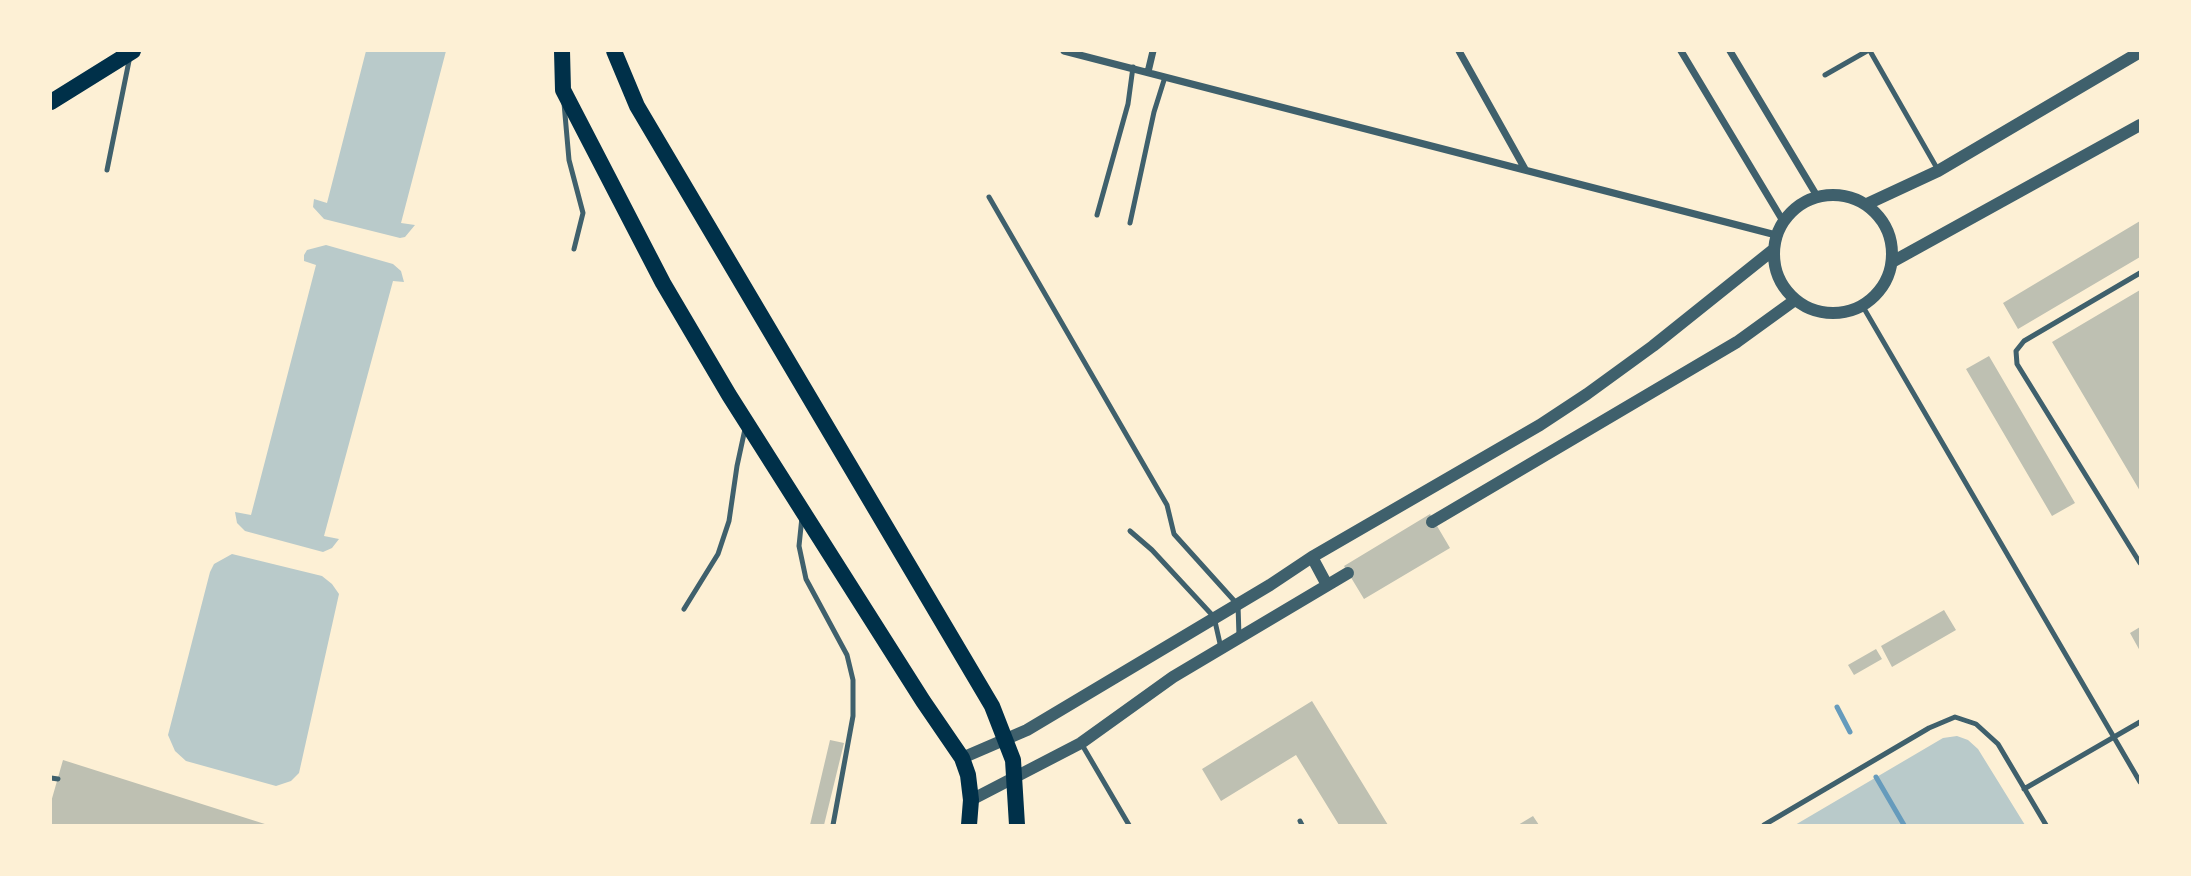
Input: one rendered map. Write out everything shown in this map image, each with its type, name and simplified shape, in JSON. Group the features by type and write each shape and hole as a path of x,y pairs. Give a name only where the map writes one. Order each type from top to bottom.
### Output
{"main road":[{"path":"562,51 563,90 663,283 746,422 962,758 968,775 971,800 969,825"},
{"path":"614,51 637,106 992,706 1013,760 1017,825"},
{"path":"51,102 132,52"}],"street":[{"path":"1064,51 1776,235"},
{"path":"1148,72 1153,51"},
{"path":"1459,51 1525,169"},
{"path":"1681,51 1783,221"},
{"path":"1730,51 1817,196"},
{"path":"1867,204 1938,171 2140,52"},
{"path":"1892,262 2140,125"},
{"path":"1836,194 1867,204 1879,215 1889,231 1892,262 1887,279 1876,294 1862,305 1846,312 1828,313 1810,309 1795,300 1782,286 1775,269 1773,250 1783,221 1793,209 1817,196 1836,194"},
{"path":"962,758 1027,730 1238,605 1312,557 1540,425 1653,346 1773,250"},
{"path":"1432,522 1737,342 1795,300"},
{"path":"1312,557 1327,585"},
{"path":"971,800 1081,743 1173,677 1348,573"}],"lane":[{"path":"1825,75 1868,51 1938,171"},
{"path":"107,170 132,52"},
{"path":"1097,215 1128,104 1133,67"},
{"path":"1130,223 1154,112 1165,77"},
{"path":"563,90 569,160 583,213 574,249"},
{"path":"989,197 1167,505 1174,534 1238,605 1239,636"},
{"path":"2140,273 2024,341 2016,351 2017,364 2140,563"},
{"path":"1862,305 2140,782"},
{"path":"684,609 718,554 729,521 746,422"},
{"path":"802,510 799,546 806,579 834,626 847,655 853,680 853,716 833,825"},
{"path":"1130,531 1152,550 1214,617 1221,648"},
{"path":"1764,825 1929,728 1955,717 1966,719 1988,733 1998,744 2046,825"},
{"path":"2024,789 2140,722"},
{"path":"1081,743 1129,825"}],"shaded area":[{"path":"366,51 446,51 401,223 415,225 405,237 400,238 324,219 313,207 314,199 327,203"},
{"path":"326,245 393,264 401,271 404,282 393,281 324,536 339,539 332,548 323,552 245,531 237,523 235,512 251,515 316,265 304,261 304,255 307,250"},
{"path":"232,554 322,576 339,594 299,773 291,781 276,786 186,761 175,751 168,735 210,572 214,564"},
{"path":"1957,736 1968,740 1978,749 2025,825 1795,825 1943,738"}],"building":[{"path":"2140,221 2140,257 2018,329 2003,303"},
{"path":"2140,290 2140,491 2052,342"},
{"path":"1989,356 2075,503 2052,516 1966,369"},
{"path":"1430,514 1450,548 1364,599 1344,566"},
{"path":"1944,610 1956,630 1892,667 1881,646"},
{"path":"2140,627 2140,651 2130,633"},
{"path":"1876,649 1882,659 1854,675 1848,665"},
{"path":"1312,701 1388,825 1339,825 1296,755 1221,801 1202,769"},
{"path":"830,740 844,743 824,825 810,825"},
{"path":"63,760 268,825 51,825 51,802"},
{"path":"1533,816 1539,825 1518,825"}],"waterway":[{"path":"1837,707 1850,732"},
{"path":"1876,777 1904,825"}]}
